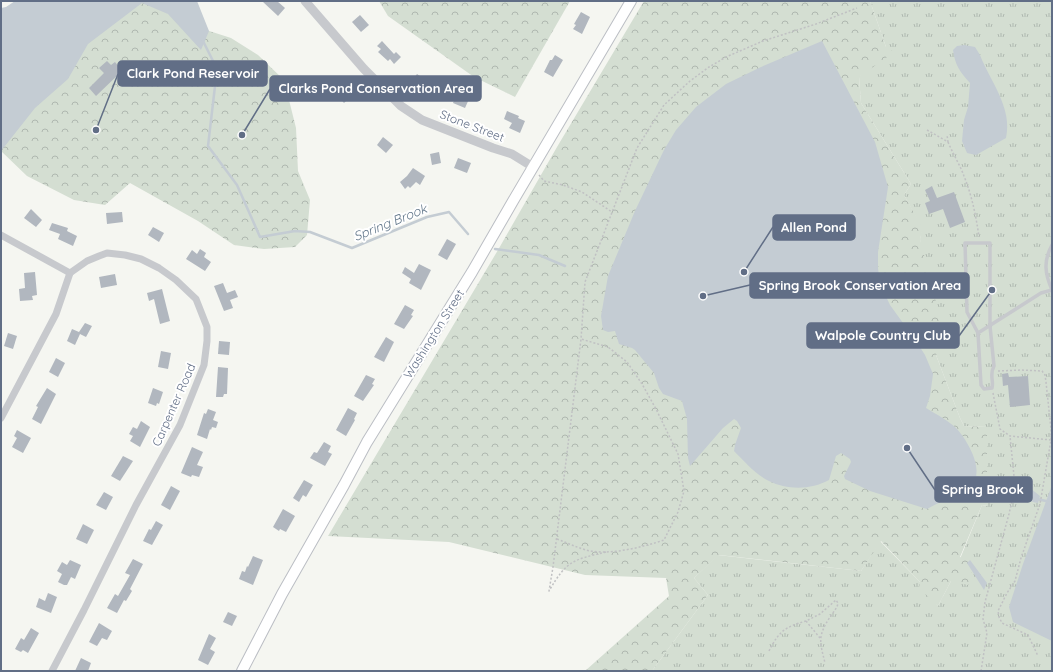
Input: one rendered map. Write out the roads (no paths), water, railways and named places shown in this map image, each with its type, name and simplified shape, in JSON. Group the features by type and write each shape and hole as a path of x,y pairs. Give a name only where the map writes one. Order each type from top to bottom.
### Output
{"main road":[{"name":"Washington Street","path":"242,671 282,594 367,442 472,272 631,1"}],"street":[{"name":"Stone Street","path":"304,1 390,97 406,110 422,120 512,154 533,167"},
{"path":"1,235 70,273 56,314 1,418"},
{"name":"Carpenter Road","path":"52,671 136,505 180,425 204,365 208,341 208,327 196,299 176,280 159,268 141,259 125,254 107,253 87,261 70,273"}],"lane":[{"path":"990,242 990,326 994,366 991,371 992,387 988,390 984,389 981,385 978,333 967,312 965,243 990,242"},
{"path":"978,333 1042,293 1052,290 1045,268 1046,256 1052,245"},
{"path":"1046,256 1052,260"}],"waterway":[{"name":"Spring Brook","path":"203,41 217,69 208,146 237,185 260,237 295,231 310,232 352,248 427,217 449,212 468,234"},
{"name":"Spring Brook","path":"495,249 539,255 565,266"},
{"name":"Spring Brook","path":"972,476 996,482 1009,478 1019,486"},
{"name":"Spring Brook","path":"1037,499 1046,501 1052,505"}],"place":[{"name":"Clark Pond Reservoir","path":"96,130"},
{"name":"Clarks Pond Conservation Area","path":"242,135"},
{"name":"Allen Pond","path":"744,272"},
{"name":"Walpole Country Club","path":"992,290"},
{"name":"Spring Brook Conservation Area","path":"703,296"},
{"name":"Spring Brook","path":"907,448"}]}
